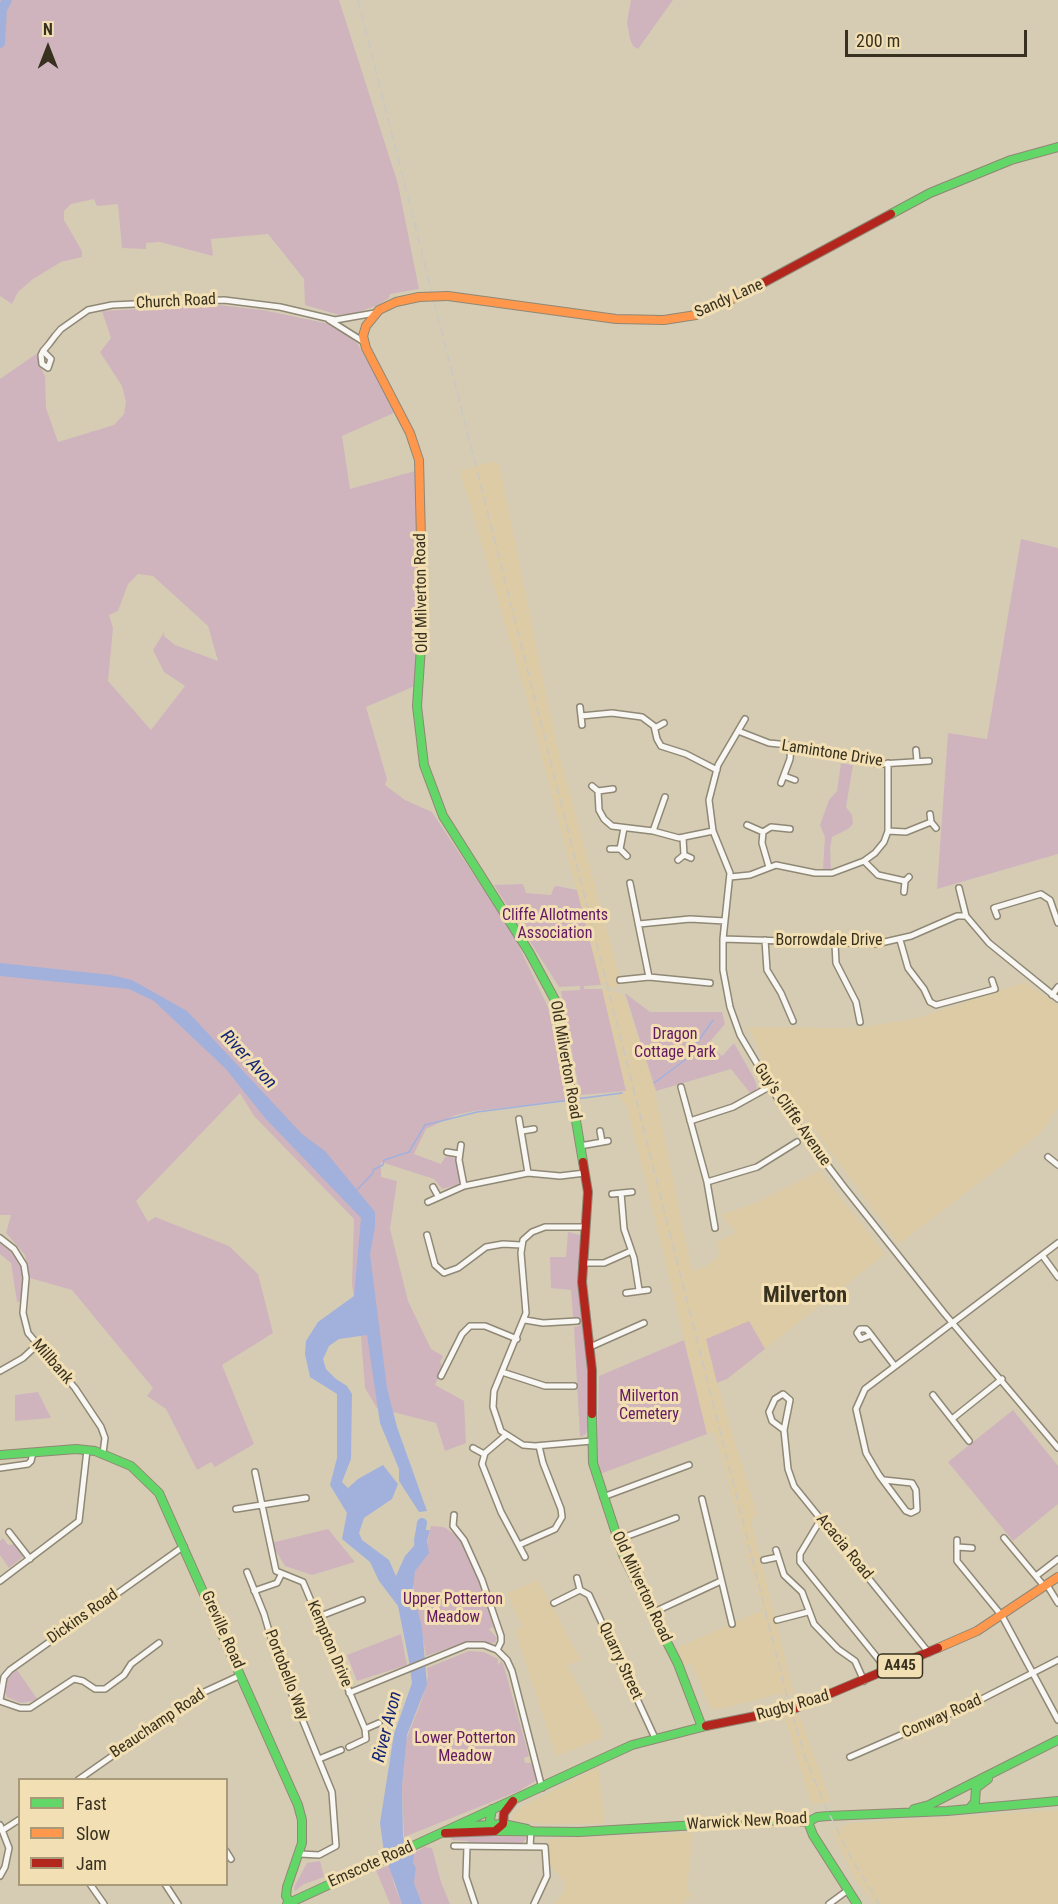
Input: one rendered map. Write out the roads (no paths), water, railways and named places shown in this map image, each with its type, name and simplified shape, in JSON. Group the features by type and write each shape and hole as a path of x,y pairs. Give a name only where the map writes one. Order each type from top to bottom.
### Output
{"street":[{"name":"Sandy Lane","path":"375,313 396,302 419,297 448,296 606,318 664,320 684,318 730,301 930,193 1011,160 1058,147"},
{"name":"Church Road","path":"44,351 61,329 80,314 112,305 236,300 280,307 325,318 348,319 375,313"},
{"path":"364,342 364,331 375,313"},
{"name":"Church Road","path":"325,318 364,342"},
{"name":"Old Milverton Road","path":"364,342 410,434 419,460 424,635 417,706 426,773 443,816 553,994 573,1094 588,1196 582,1263 583,1295 590,1347 593,1464 617,1540 678,1664 702,1726"},
{"path":"580,707 582,725"},
{"path":"581,716 605,713 647,719 655,728 661,746 686,754 717,770"},
{"name":"Guy's Cliffe Avenue","path":"745,719 717,770 709,801 713,831 728,862 730,877 723,939 724,980 731,1014 769,1086 868,1219 1058,1448"},
{"path":"655,728 664,723"},
{"name":"Lamintone Drive","path":"738,731 769,743 812,748 852,760 888,763 929,761"},
{"path":"781,783 790,759 791,745"},
{"path":"916,750 917,761"},
{"path":"730,877 784,865 823,874 864,861 880,849 888,831 888,763"},
{"path":"784,776 795,780"},
{"path":"592,786 598,791 599,810 609,824 683,838 713,831"},
{"path":"598,791 612,789"},
{"path":"653,831 665,797"},
{"path":"652,805 661,807"},
{"path":"930,814 931,822 936,828"},
{"path":"888,831 906,832 931,822"},
{"path":"747,825 763,832"},
{"path":"620,849 624,828"},
{"path":"763,832 771,828 790,829"},
{"path":"763,832 762,843 769,867"},
{"path":"683,838 684,855"},
{"path":"610,849 620,849 627,856"},
{"path":"684,855 692,858"},
{"path":"678,860 684,855"},
{"path":"864,861 878,875 907,879 904,892"},
{"path":"630,883 649,977"},
{"path":"959,888 966,916 989,943 1055,997 1058,987"},
{"path":"997,916 994,908 1041,894 1050,900 1058,923"},
{"name":"Borrowdale Drive","path":"723,939 876,944 900,940 957,915 966,916"},
{"path":"639,924 690,919 725,921"},
{"path":"765,940 767,970 784,997 793,1021"},
{"path":"900,940 908,968 924,989 930,1002 936,1005 995,989 992,980"},
{"path":"835,944 836,963 856,1002 860,1022"},
{"path":"620,980 649,977 710,983"},
{"path":"690,1120 733,1107 769,1086"},
{"path":"681,1087 707,1182 715,1228"},
{"path":"519,1119 528,1173"},
{"path":"522,1131 534,1128"},
{"path":"580,1146 605,1141 600,1131"},
{"path":"707,1182 757,1167 797,1142"},
{"path":"461,1145 459,1155 464,1186"},
{"path":"447,1152 459,1155"},
{"path":"1048,1156 1058,1165"},
{"path":"428,1202 464,1186 506,1180 528,1173 560,1176 585,1173"},
{"path":"433,1187 438,1196"},
{"path":"612,1194 632,1192"},
{"path":"621,1193 622,1221 639,1290"},
{"path":"586,1227 540,1228 525,1237 521,1245 525,1320 494,1391 493,1407 497,1424 506,1436 523,1444 539,1446 592,1441"},
{"path":"427,1235 435,1265 441,1272 449,1274 486,1247 503,1244 521,1245"},
{"name":"Millbank","path":"0,1238 14,1249 24,1265 26,1278 23,1319 28,1333 69,1381 101,1427 105,1440 103,1453"},
{"path":"429,1242 437,1240"},
{"path":"884,1480 912,1483 918,1498 917,1510 911,1513 906,1511 884,1480 866,1453 856,1409 865,1389 1058,1243"},
{"path":"582,1263 604,1263 631,1251"},
{"path":"1042,1255 1058,1276"},
{"path":"626,1293 648,1290"},
{"path":"569,1314 569,1322"},
{"path":"525,1320 543,1323 577,1321"},
{"path":"590,1347 640,1322"},
{"path":"441,1376 463,1332 472,1326 484,1326 517,1339"},
{"path":"871,1335 894,1365"},
{"path":"0,1371 18,1361 37,1345"},
{"path":"441,1359 448,1362"},
{"path":"502,1372 545,1386 574,1386"},
{"path":"566,1379 567,1387"},
{"path":"952,1419 1002,1379"},
{"name":"Acacia Road","path":"784,1430 772,1421 769,1412 775,1399 783,1394 790,1400 784,1430 787,1464 792,1482 929,1653"},
{"path":"933,1395 969,1442"},
{"path":"938,1402 945,1397"},
{"path":"506,1436 484,1454 483,1469 525,1557"},
{"path":"519,1545 555,1529 562,1517 539,1446"},
{"path":"473,1448 484,1454"},
{"path":"0,1581 79,1521 87,1450"},
{"name":"Greville Road","path":"0,1455 87,1450 103,1453 131,1466 150,1482 165,1505 298,1805 302,1827 300,1854 287,1887 286,1896 290,1903"},
{"name":"Greville Road","path":"0,1468 28,1464 33,1453"},
{"path":"603,1497 689,1465"},
{"path":"254,1591 277,1583 281,1575 276,1571 271,1555 255,1472"},
{"path":"236,1509 306,1497"},
{"path":"702,1499 732,1624"},
{"path":"696,1509 704,1508"},
{"path":"454,1515 453,1526 464,1540 482,1580 500,1634 501,1642 497,1650"},
{"path":"617,1540 676,1518"},
{"path":"821,1519 800,1554 800,1562 888,1671"},
{"path":"9,1532 30,1559"},
{"path":"1004,1538 1058,1603"},
{"path":"972,1548 957,1544 957,1561 1002,1616 1058,1720"},
{"name":"Dickins Road","path":"0,1701 2,1681 10,1670 184,1546"},
{"path":"776,1550 784,1575 802,1592 814,1624 831,1642 855,1661 864,1681"},
{"path":"764,1560 778,1557"},
{"path":"1036,1576 1058,1559"},
{"name":"Portobello Way","path":"247,1572 264,1614 276,1655 332,1792 333,1822 338,1844 333,1849 319,1855 300,1854"},
{"name":"Kempton Drive","path":"281,1575 302,1580 365,1729"},
{"name":"Rugby Road","path":"445,1832 542,1788 601,1758 655,1737 796,1708 888,1671 977,1631 1058,1576"},
{"name":"Quarry Street","path":"577,1578 580,1590 589,1595 655,1737"},
{"path":"652,1612 721,1581"},
{"path":"554,1603 580,1590"},
{"path":"318,1617 362,1600"},
{"path":"782,1611 784,1618"},
{"path":"777,1620 808,1612"},
{"path":"722,1618 730,1616"},
{"path":"0,1701 20,1707 30,1707 74,1679 83,1681 95,1689 105,1689 124,1676 131,1664 159,1643"},
{"path":"349,1692 446,1653 475,1644 497,1650 507,1660 512,1671 542,1788"},
{"path":"150,1650 154,1656"},
{"name":"Conway Road","path":"850,1757 972,1704 1058,1660"},
{"name":"Beauchamp Road","path":"79,1778 203,1692 241,1675"},
{"path":"349,1747 366,1739 365,1729 379,1723"},
{"path":"901,1813 925,1806 1058,1740"},
{"path":"319,1759 341,1750"},
{"path":"960,1789 956,1803 967,1808 976,1795 979,1785 1003,1769"},
{"name":"Warwick New Road","path":"960,1789 976,1795 984,1802 998,1805"},
{"path":"492,1809 493,1827 503,1824 504,1813 513,1801"},
{"name":"Warwick New Road","path":"422,1843 445,1832 493,1827 579,1832 773,1820 808,1822 816,1817 1058,1801"},
{"path":"0,1876 8,1854 2,1828 18,1820"},
{"path":"808,1822 813,1835 857,1904"},
{"name":"Warwick New Road","path":"503,1824 531,1830"},
{"path":"530,1847 531,1830"},
{"name":"Emscote Road","path":"290,1903 422,1843"},
{"path":"454,1846 545,1847 547,1876 534,1904"},
{"path":"467,1846 466,1877 476,1904"},
{"path":"228,1854 231,1859"},
{"path":"91,1886 104,1904"},
{"path":"166,1886 178,1904"},
{"path":"829,1904 848,1890"}],"water":[{"path":"0,963 111,975 132,980 187,1011 302,1134 325,1151 375,1212 370,1254 387,1388 397,1427 427,1511 419,1512 399,1481 399,1469 380,1423 367,1335 339,1339 329,1346 323,1359 326,1369 347,1386 352,1394 351,1459 342,1482 348,1488 358,1479 383,1465 398,1484 392,1499 364,1518 359,1533 362,1540 389,1560 396,1576 405,1556 414,1546 418,1530 430,1530 427,1541 429,1553 415,1571 413,1589 422,1628 427,1684 407,1735 402,1786 403,1837 414,1855 413,1862 416,1868 414,1883 422,1904 402,1904 384,1852 380,1823 394,1734 412,1683 398,1606 379,1581 370,1562 342,1539 347,1513 330,1485 337,1458 337,1394 310,1377 305,1354 306,1341 318,1322 354,1296 361,1218 265,1118 226,1069 154,1001 129,989 0,976"}],"waterway":[{"name":"River Avon","path":"0,43 2,9 7,0"},
{"path":"654,1083 685,1060 713,1020"},
{"path":"576,1099 622,1093"},
{"path":"356,1191 373,1173 373,1170 383,1165 384,1160 409,1152 425,1125 477,1112 571,1100"},
{"name":"River Avon","path":"419,1541 422,1523"}],"railway":[{"path":"358,0 787,1696 805,1757 824,1803 850,1856 879,1904"}],"district":[{"name":"Milverton","path":"805,1296"}],"park label":[{"name":"Cliffe Allotments Association","path":"555,925"},
{"name":"Dragon Cottage Park","path":"675,1044"},
{"name":"Milverton Cemetery","path":"649,1406"},
{"name":"Upper Potterton Meadow","path":"453,1609"},
{"name":"Lower Potterton Meadow","path":"465,1748"}]}
